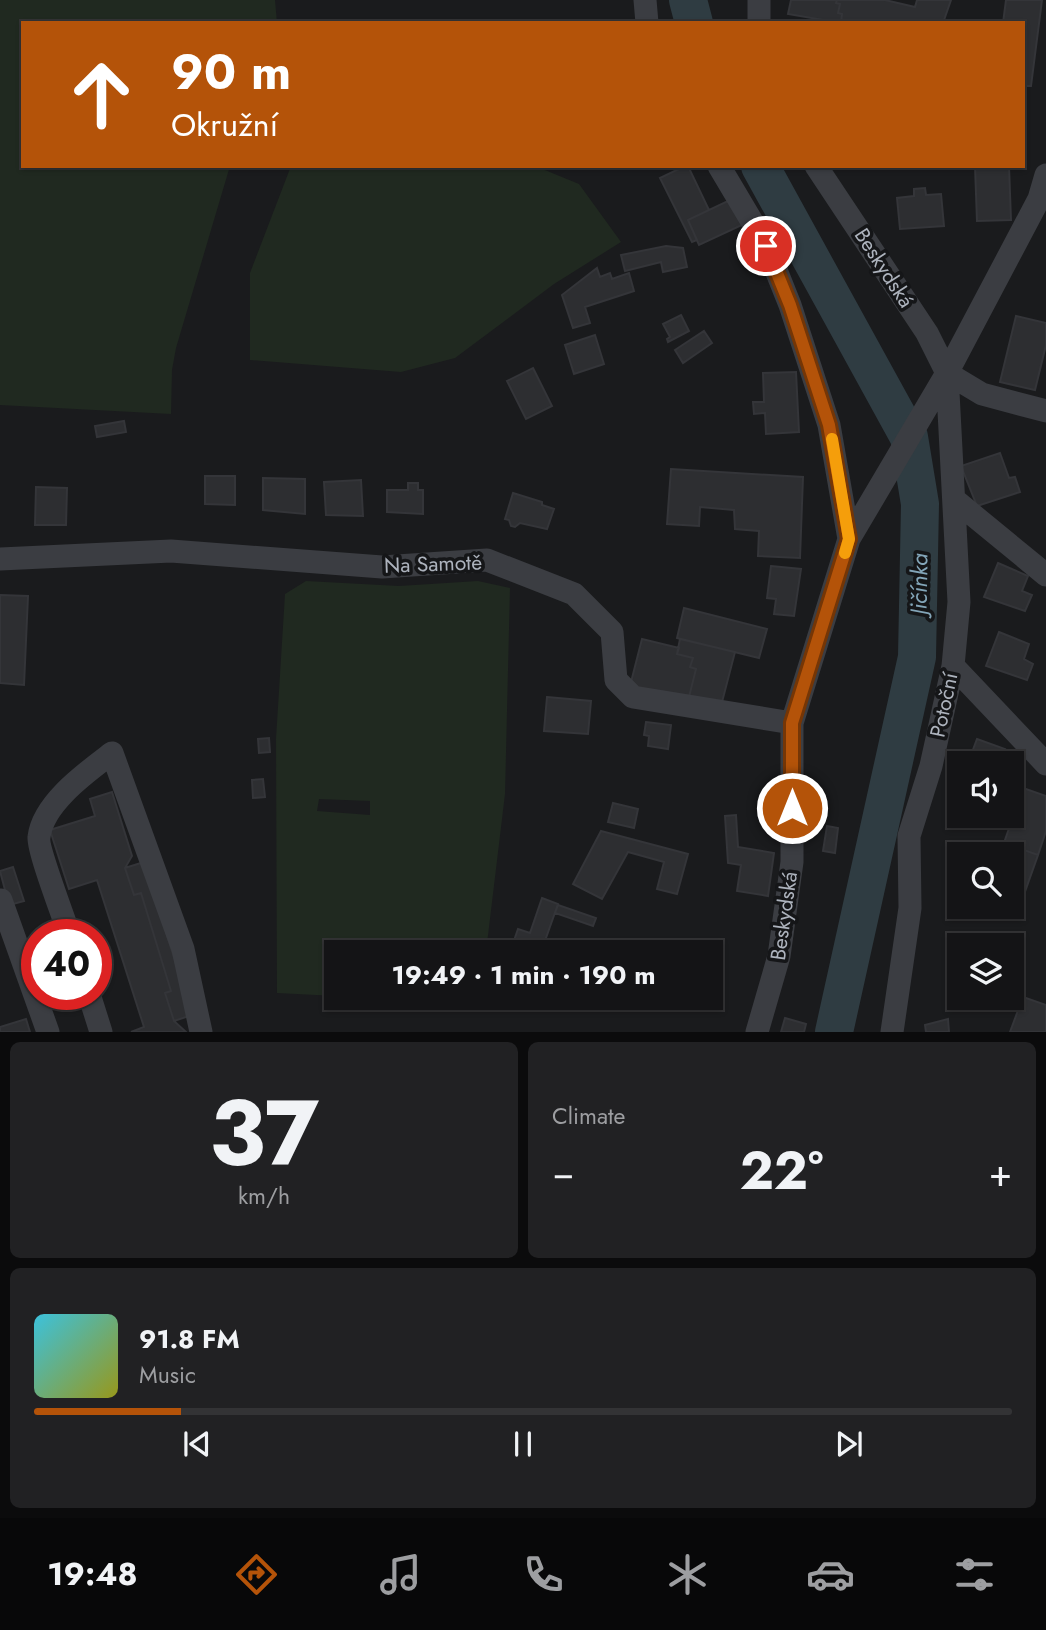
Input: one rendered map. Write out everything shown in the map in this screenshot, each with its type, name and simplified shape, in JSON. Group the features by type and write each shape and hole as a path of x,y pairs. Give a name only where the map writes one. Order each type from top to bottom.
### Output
{"street":[{"path":"645,0 648,21"},
{"path":"759,0 759,21"},
{"path":"720,168 766,246 790,305 829,425 849,539"},
{"name":"Beskydská","path":"757,1031 779,957 792,862 792,723 849,539 947,373 927,333 817,168"},
{"path":"1046,175 1039,199 947,373 982,394 1046,411"},
{"name":"Potoční","path":"892,1031 910,908 909,836 931,766 953,666 959,602 956,501 947,373"},
{"path":"956,501 1046,575"},
{"name":"Na Samotě","path":"0,559 171,551 382,567 488,560 574,594 612,632 616,680 633,697 792,723"},
{"path":"953,666 1046,764"},
{"path":"64,919 38,839 44,819 76,781 112,753 183,949 201,1031"},
{"path":"1,900 48,1031"},
{"path":"95,1010 102,1031"}],"shaded area":[{"path":"0,0 275,0 277,21 21,21 21,168 229,168 176,348 172,370 171,414 0,405"},
{"path":"290,168 540,168 579,184 621,242 554,284 455,358 401,372 250,360 250,273"},
{"path":"306,581 399,586 478,581 510,588 505,794 487,940 324,940 324,995 277,993 276,739 285,594","holes":["319,799 370,801 370,815 317,811"]}],"building":[{"path":"791,0 837,0 836,3 840,4 838,13 842,14 841,21 829,21 788,14"},
{"path":"837,0 885,0 915,7 917,0 951,0 944,21 841,21 842,14 838,13 840,4 836,3"},
{"path":"1006,0 1042,0 1031,86 1025,86 1025,21 1003,21"},
{"path":"681,168 689,168 709,210 688,220 697,240 692,242 660,178"},
{"path":"975,168 1009,168 1011,220 977,221"},
{"path":"925,188 926,195 941,194 944,226 900,229 897,198 914,196 914,189"},
{"path":"732,199 744,224 699,245 688,220"},
{"path":"666,246 683,248 687,267 663,272 661,262 625,271 621,255"},
{"path":"597,268 600,277 610,273 612,279 629,273 634,291 585,307 590,323 573,328 562,295"},
{"path":"681,315 689,331 668,342 670,337 663,324"},
{"path":"1016,316 1046,323 1046,345 1035,390 1000,382"},
{"path":"704,331 712,343 683,363 675,350"},
{"path":"595,335 604,364 574,374 565,345"},
{"path":"533,368 552,406 526,419 507,381"},
{"path":"796,372 799,432 766,434 765,413 754,414 753,402 764,402 763,373"},
{"path":"124,421 126,432 97,437 95,426"},
{"path":"1000,453 1009,478 1015,477 1020,492 977,506 961,466"},
{"path":"671,469 803,477 800,558 758,556 759,531 735,529 734,510 700,507 699,526 667,524"},
{"path":"205,476 235,476 235,505 205,504"},
{"path":"263,478 305,479 305,514 263,510"},
{"path":"361,480 363,516 326,515 324,482"},
{"path":"408,483 418,483 418,490 423,490 423,514 387,512 387,490 408,490"},
{"path":"36,487 67,488 66,525 35,525"},
{"path":"513,493 542,502 542,505 554,509 547,529 520,523 515,527 511,526 509,520 505,519"},
{"path":"998,563 1028,576 1022,591 1032,595 1025,611 984,597"},
{"path":"771,566 801,569 794,616 774,614 776,599 767,598"},
{"path":"0,595 28,596 24,685 0,683"},
{"path":"684,608 767,629 759,658 677,638"},
{"path":"999,632 1029,644 1024,659 1033,664 1027,680 986,666"},
{"path":"642,639 679,648 677,654 693,658 690,667 696,669 688,701 630,686"},
{"path":"680,639 735,652 721,706 688,701 696,669 690,667 693,658 677,654"},
{"path":"547,697 591,701 588,734 544,731"},
{"path":"646,722 671,725 668,749 648,746 649,736 644,735"},
{"path":"269,738 270,752 259,753 258,739"},
{"path":"977,739 1005,749 1004,751 972,751"},
{"path":"263,779 265,797 253,798 252,780"},
{"path":"1024,788 1046,796 1046,831 1038,855 1024,850 1024,842 1004,842 1009,828 1024,828"},
{"path":"112,792 132,856 125,868 134,895 141,893 171,991 165,993 174,1021 186,1032 131,1032 144,1027 112,927 112,919 109,919 97,880 69,889 50,830 95,816 90,799"},
{"path":"613,803 638,809 634,828 608,822"},
{"path":"736,815 738,847 774,853 768,896 737,891 741,865 728,863 725,816"},
{"path":"827,826 838,828 835,853 823,851"},
{"path":"601,831 688,854 677,894 657,889 664,862 628,852 602,899 573,884"},
{"path":"1024,850 1038,855 1024,894"},
{"path":"144,862 192,1015 174,1021 165,993 171,991 141,893 134,895 125,868"},
{"path":"13,867 24,901 9,905 0,871"},
{"path":"542,898 558,904 545,940 514,940 518,929 530,933"},
{"path":"558,905 596,918 593,926 555,913"},
{"path":"1024,997 1046,1005 1046,1032 1010,1032 1018,1010 1024,1010"},
{"path":"785,1018 806,1024 804,1032 781,1032"},
{"path":"26,1019 30,1032 0,1032 0,1027"},
{"path":"948,1019 949,1032 926,1032 925,1025"}],"waterway":[{"name":"Jičínka","path":"688,0 693,21"},
{"name":"Jičínka","path":"761,168 909,437 920,504 917,657 834,1032"}],"slow traffic":[{"path":"832,439 849,539 845,553"}],"route":[{"path":"766,246 790,305 829,425 849,539 792,723 792,808"}]}
